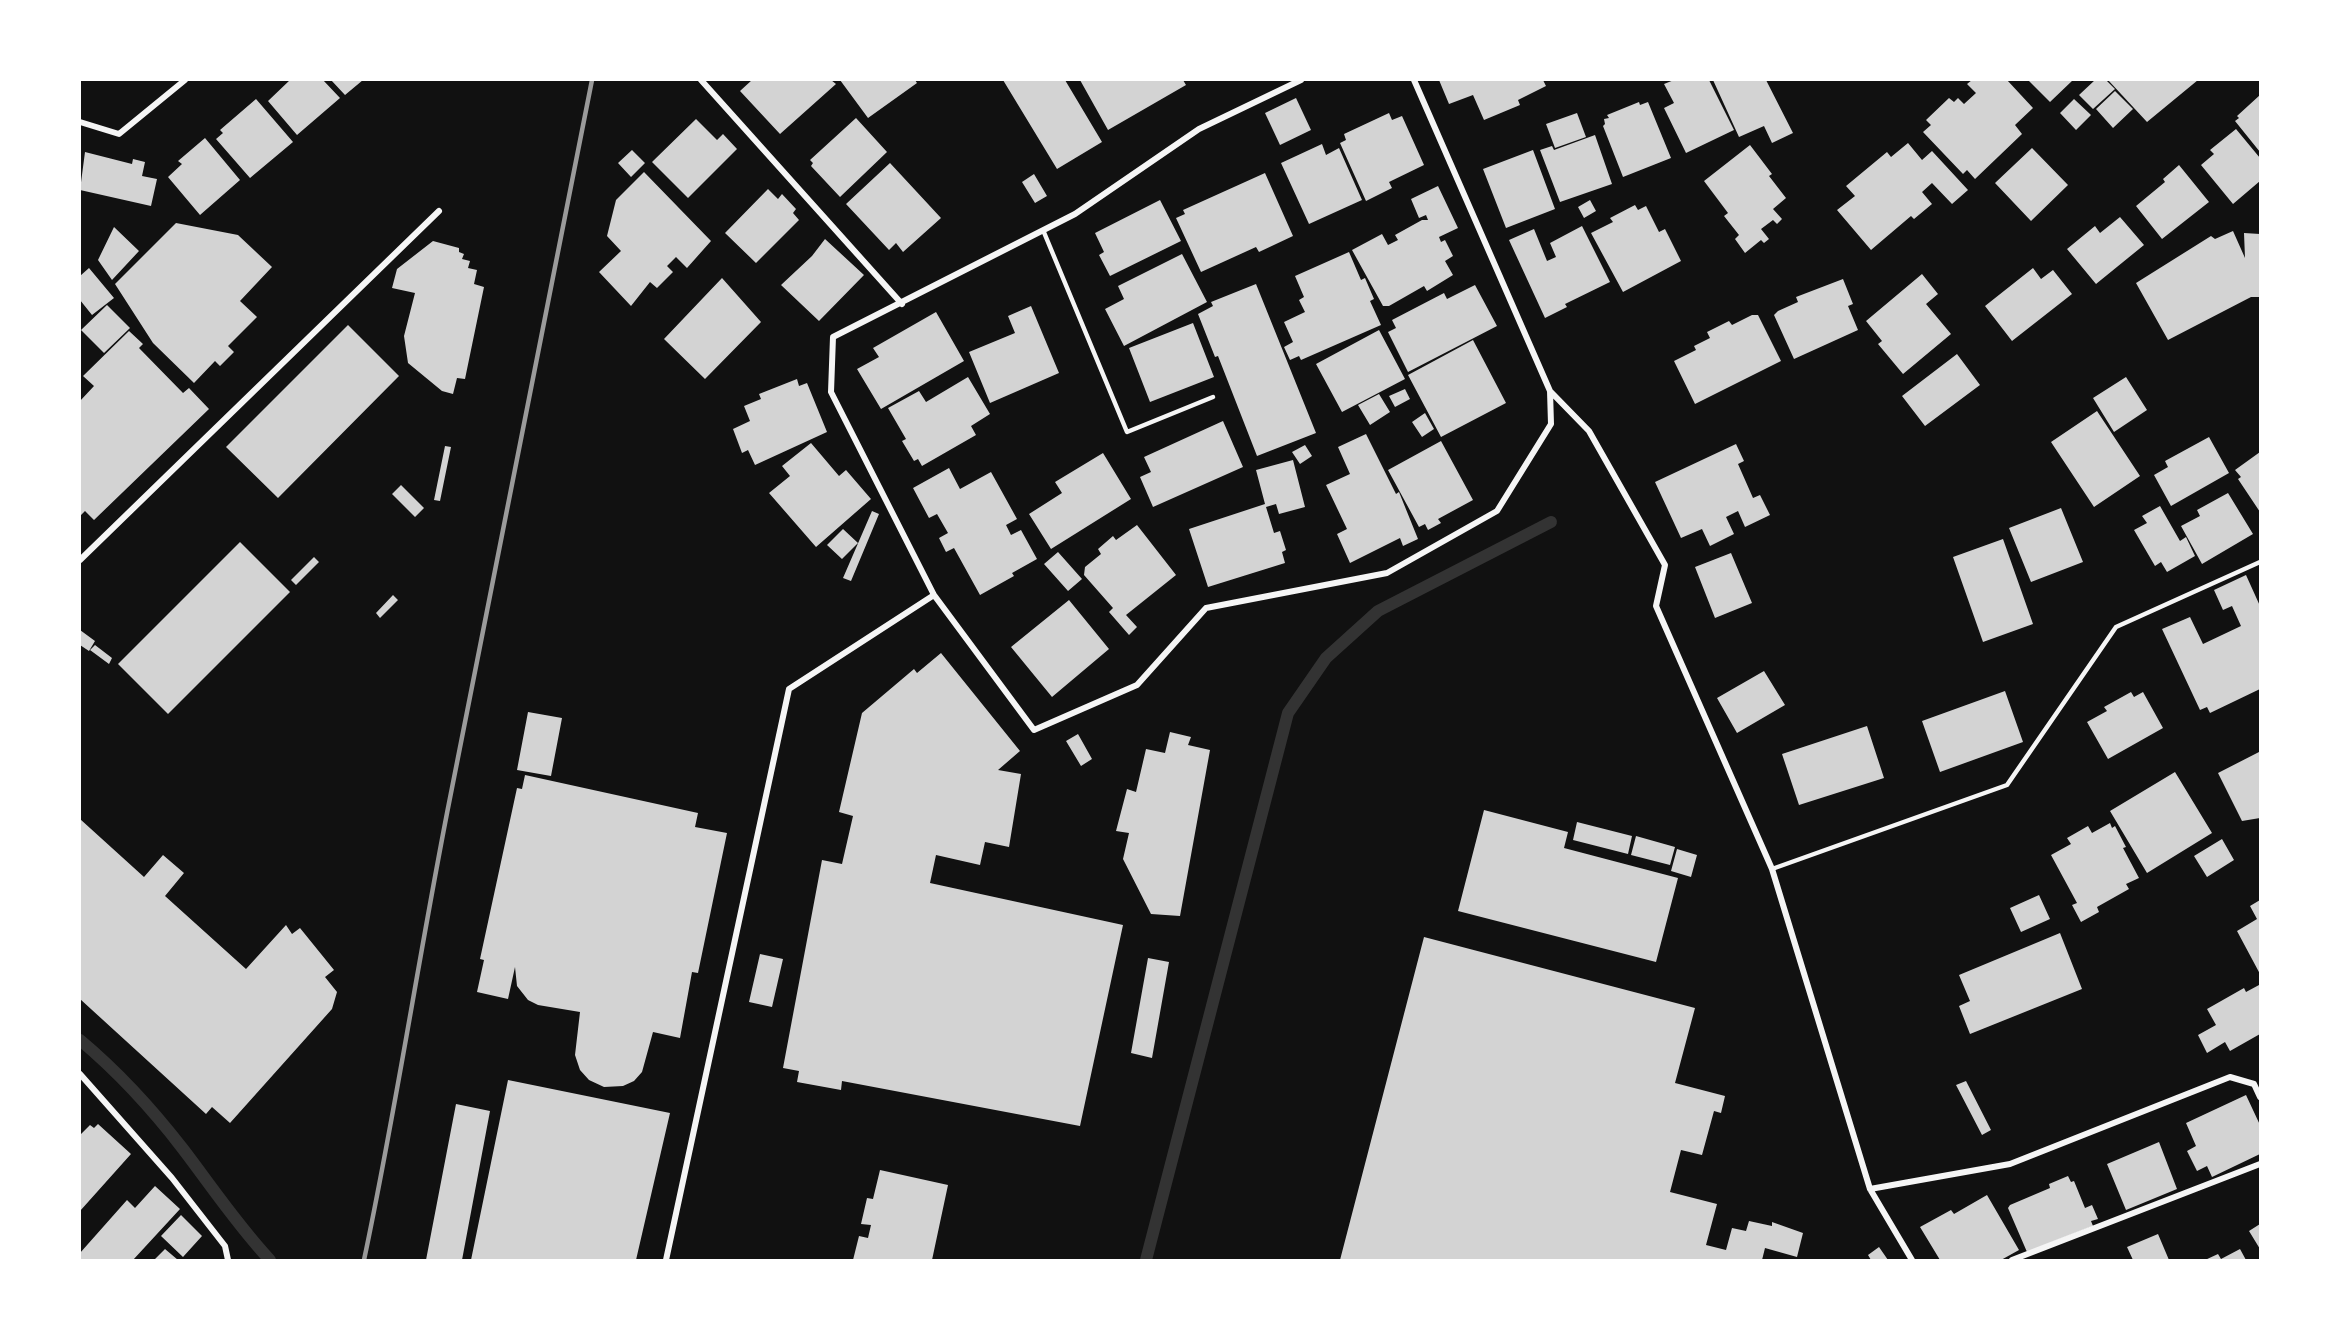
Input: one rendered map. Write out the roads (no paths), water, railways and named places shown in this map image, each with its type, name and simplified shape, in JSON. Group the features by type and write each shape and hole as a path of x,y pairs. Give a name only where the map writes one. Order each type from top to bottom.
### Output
{"street":[{"path":"80,122 119,134 185,80"},
{"path":"701,80 902,304"},
{"path":"1301,80 1199,129 1075,214 902,304 833,337 831,392 934,595 1034,730 1137,685 1206,608 1387,573 1497,511 1551,424 1550,391"},
{"path":"1414,80 1550,391 1589,431 1665,565 1656,606 1772,869 1870,1189 1912,1260"},
{"path":"80,560 439,212"},
{"path":"666,1260 789,689 934,595"},
{"path":"80,1074 172,1178 225,1246 228,1260"},
{"path":"1870,1189 2010,1164 2230,1077 2254,1084 2260,1097"},
{"path":"2012,1260 2260,1164"}],"lane":[{"path":"1043,230 1126,432 1213,397"},
{"path":"1772,869 2007,785 2116,627 2260,562"}],"waterway":[{"path":"1146,1260 1288,713 1326,658 1378,611 1551,522"},
{"path":"80,1040 121,1078 159,1120 270,1260"}],"railway":[{"path":"364,1260 449,803 592,80"}]}
